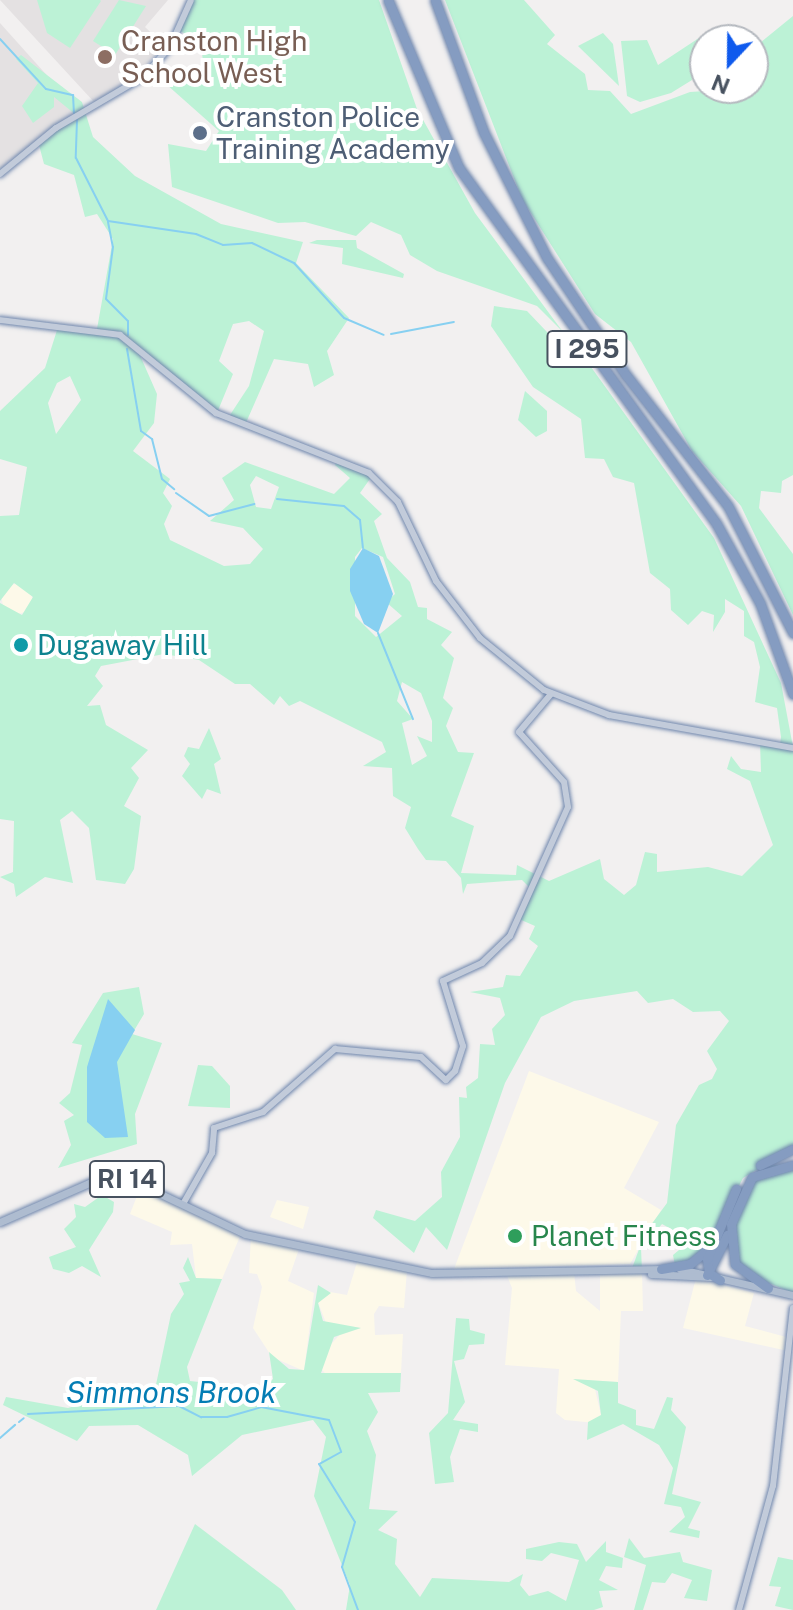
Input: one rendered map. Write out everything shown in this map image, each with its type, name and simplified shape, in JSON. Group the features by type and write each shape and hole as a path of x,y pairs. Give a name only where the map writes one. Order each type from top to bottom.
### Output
{"highway":[{"name":"I 295","path":"388,0 424,98 466,180 716,523 765,615 793,694"},
{"name":"I 295","path":"435,0 484,133 547,258 618,365 728,506 793,633"},
{"path":"708,1273 713,1242 746,1175 793,1149"},
{"path":"708,1273 750,1178 771,1166 793,1165"},
{"path":"732,1220 735,1264 768,1288"},
{"path":"661,1269 693,1263 713,1242"},
{"path":"708,1273 720,1280"}],"main road":[{"path":"0,174 56,128 143,77 170,47 191,0"},
{"path":"0,320 120,335 216,413 369,473 398,502 436,581 480,638 551,694 609,715 793,748"},
{"path":"183,1204 212,1153 214,1128 263,1112 343,1046 421,1057 446,1080 463,1046 443,981 482,963 510,936 567,813 564,782 519,732 551,694"},
{"name":"RI 14","path":"0,1222 112,1179 146,1184 183,1204 280,1242 432,1273 708,1273"},
{"name":"RI 14","path":"499,1274 661,1269 708,1273 768,1288 793,1298"},
{"name":"RI 14","path":"720,1280 793,1298"},
{"path":"739,1610 773,1486 793,1308"}],"shaded area":[{"name":"Cranston High School West","path":"0,0 168,0 145,27 165,46 133,79 94,102"},
{"path":"0,23 78,110 0,169"},
{"path":"17,584 28,588 32,599 28,610 17,614 6,610 2,599 6,588"},
{"path":"529,1071 659,1122 624,1188 661,1210 630,1264 454,1269"},
{"path":"142,1183 241,1234 222,1279 196,1278 192,1244 170,1245 172,1232 130,1214"},
{"path":"277,1200 309,1207 303,1229 270,1217"},
{"path":"251,1236 300,1246 288,1281 314,1293 304,1371 272,1357 253,1328 262,1287 257,1274 249,1273"},
{"path":"358,1259 407,1270 404,1308 379,1306 374,1314 375,1335 403,1334 401,1373 329,1378 319,1366 323,1353 344,1330 361,1328 326,1323 318,1302 330,1292 347,1295"},
{"path":"600,1271 642,1271 643,1311 621,1311 618,1382 577,1380 594,1385 601,1415 596,1423 565,1420 556,1413 559,1369 505,1365 512,1288 506,1273 574,1272 576,1291 600,1311"},
{"path":"696,1278 754,1293 745,1326 790,1338 788,1351 683,1328"}],"green space":[{"path":"37,0 101,1 70,48 47,33"},
{"path":"119,0 146,6 115,55 93,41"},
{"path":"191,0 379,0 417,109 475,213 563,332 537,306 437,271 410,255 401,235 371,222 356,236 305,222 278,223 172,187 168,144 206,151 219,131 166,84 205,75 200,39 179,31"},
{"path":"445,0 524,0 555,35 547,44 585,74 588,90 610,91 631,114 689,92 689,104 769,104 769,36 793,16 793,475 782,481 781,493 761,491 759,508 793,554 793,615 741,506 692,451 631,342 595,314 522,199"},
{"path":"603,33 613,44 619,86 578,46"},
{"path":"647,40 658,65 689,45 689,82 671,93 640,102 627,96 621,41"},
{"path":"21,55 82,102 93,137 135,176 221,224 303,242 296,263 349,318 327,351 334,375 314,387 308,364 274,359 245,425 228,418 249,386 264,331 249,321 233,324 219,361 233,374 217,413 135,344 157,394 154,423 133,451 170,479 163,493 172,506 164,524 170,540 224,566 250,564 263,549 243,528 210,521 234,500 222,478 245,462 334,494 350,478 335,465 338,459 372,476 360,493 382,514 374,521 387,558 410,582 418,607 427,608 427,619 452,632 441,645 454,658 443,698 453,708 446,726 458,752 474,753 451,816 474,826 461,873 516,875 517,865 549,881 600,859 604,879 624,895 636,885 645,852 657,854 657,872 708,867 742,876 773,845 750,781 727,769 731,756 741,769 761,772 760,742 780,744 781,737 777,708 755,702 760,667 754,642 744,636 744,611 725,599 725,612 713,632 714,615 702,611 688,625 671,610 670,589 650,573 634,483 613,477 604,459 585,458 581,419 533,387 491,326 494,306 527,311 566,352 591,367 714,538 781,683 793,747 793,1148 743,1178 703,1255 675,1266 673,1255 691,1240 662,1224 641,1248 642,1271 631,1271 645,1233 667,1203 676,1125 699,1085 712,1079 717,1069 707,1051 729,1021 720,1011 693,1012 673,999 648,1003 637,991 574,1001 541,1017 505,1083 447,1250 426,1227 414,1253 373,1218 376,1210 415,1221 442,1197 441,1172 460,1137 459,1097 467,1098 466,1087 478,1078 480,1044 495,1045 492,1029 505,1015 500,998 470,992 503,987 506,975 520,976 538,946 529,939 535,926 519,919 530,888 522,880 467,884 463,894 461,878 446,861 426,860 405,828 411,807 393,796 392,768 363,766 386,752 382,742 300,701 289,706 280,696 274,705 250,684 235,684 199,660 164,654 101,666 95,676 103,686 87,706 100,705 106,725 148,750 131,768 139,778 124,806 141,816 134,869 125,884 96,880 89,828 72,811 60,820 73,883 45,877 16,897 14,884 0,877 13,872 14,821 0,819 0,603 22,615 33,597 14,583 0,601 0,516 19,515 27,467 0,459 0,411 45,368 58,327 97,329 113,239 97,214 85,217 74,175 44,164 38,141 76,115 54,97 54,107 33,123 22,106 38,83 16,59","holes":["70,376 81,400 56,434 48,403 57,383","256,476 279,487 271,509 256,507 250,485","362,548 383,557 395,594 386,602 402,616 376,637 355,616 355,557","402,682 421,693 432,721 432,742 417,736 427,756 412,765 402,723 413,719 397,701"]},
{"path":"317,240 356,240 357,248 404,274 403,278 342,264 343,248 309,243"},
{"path":"525,391 547,411 547,431 536,437 518,420"},
{"path":"209,728 221,759 214,764 221,794 207,789 202,799 182,776 190,764 184,756 188,747 199,749"},
{"path":"139,987 144,1014 132,1034 162,1043 135,1114 137,1144 58,1168 71,1145 64,1121 74,1115 59,1103 70,1093 82,1045 72,1043 103,993"},
{"path":"198,1065 212,1066 230,1086 230,1108 188,1106"},
{"path":"771,1165 793,1165 793,1293 740,1271 730,1228 757,1171"},
{"path":"102,1195 114,1202 113,1212 89,1250 101,1277 82,1266 69,1273 53,1269 49,1257 76,1247 64,1229 76,1217 74,1204 85,1207"},
{"path":"188,1257 196,1278 222,1279 187,1367 190,1381 262,1389 273,1379 269,1352 289,1369 304,1370 318,1285 331,1293 318,1303 323,1321 361,1328 334,1337 321,1373 401,1373 400,1392 368,1393 378,1412 367,1431 376,1455 369,1509 398,1511 378,1530 397,1539 395,1564 420,1597 432,1578 509,1582 523,1574 520,1585 529,1596 548,1591 566,1601 579,1560 551,1553 542,1561 526,1559 526,1549 559,1542 577,1544 586,1562 606,1541 606,1552 623,1558 622,1568 606,1566 599,1580 618,1590 599,1591 603,1607 594,1610 346,1610 350,1585 314,1496 326,1437 313,1420 242,1435 192,1476 188,1455 138,1425 89,1426 77,1441 3,1405 6,1397 68,1408 121,1392 154,1394 171,1314 184,1294 179,1283 190,1281 183,1268"},
{"path":"456,1318 469,1319 470,1330 485,1334 484,1344 469,1345 464,1359 454,1361 465,1402 453,1420 478,1424 478,1432 460,1429 450,1457 454,1482 435,1484 429,1433 448,1413"},
{"path":"573,1379 618,1382 618,1403 636,1410 636,1425 654,1429 667,1397 673,1398 671,1410 686,1427 672,1494 701,1502 688,1528 700,1531 699,1538 669,1532 685,1517 681,1507 664,1504 673,1468 659,1445 623,1424 587,1440 588,1422 601,1415 598,1391"},
{"path":"195,1524 282,1590 296,1610 156,1610"},
{"path":"629,1538 644,1558 680,1552 683,1562 712,1570 707,1601 684,1598 692,1580 672,1573 665,1583 652,1582 643,1610 634,1610 646,1565 624,1557"},
{"path":"778,1557 793,1560 793,1610 775,1606 781,1587 769,1586"}],"water":[{"path":"363,548 379,556 393,594 378,633 364,624 350,591 350,569"},
{"path":"108,999 135,1030 117,1062 128,1137 105,1138 87,1122 87,1067"}],"waterway":[{"path":"0,39 46,89 73,95 74,113"},
{"path":"77,120 76,158 108,221 196,234 223,245 252,243 294,263 344,318 384,335"},
{"path":"108,222 113,247 106,299 128,321 128,335"},
{"path":"391,334 454,322"},
{"path":"127,349 141,431 152,439 162,479 174,489"},
{"path":"176,493 209,516 254,504"},
{"path":"277,499 344,506 360,520 363,548"},
{"path":"378,633 413,719"},
{"name":"Simmons Brook","path":"28,1414 179,1406 201,1417 227,1417 261,1407 329,1420 341,1452 319,1464 355,1522 342,1567 358,1610"},
{"name":"Simmons Brook","path":"19,1422 24,1418"},
{"name":"Simmons Brook","path":"0,1438 15,1425"}],"place":[{"name":"Cranston High School West","path":"105,57"},
{"name":"Cranston Police Training Academy","path":"200,133"},
{"name":"Dugaway Hill","path":"21,645"},
{"name":"Planet Fitness","path":"515,1236"}]}
